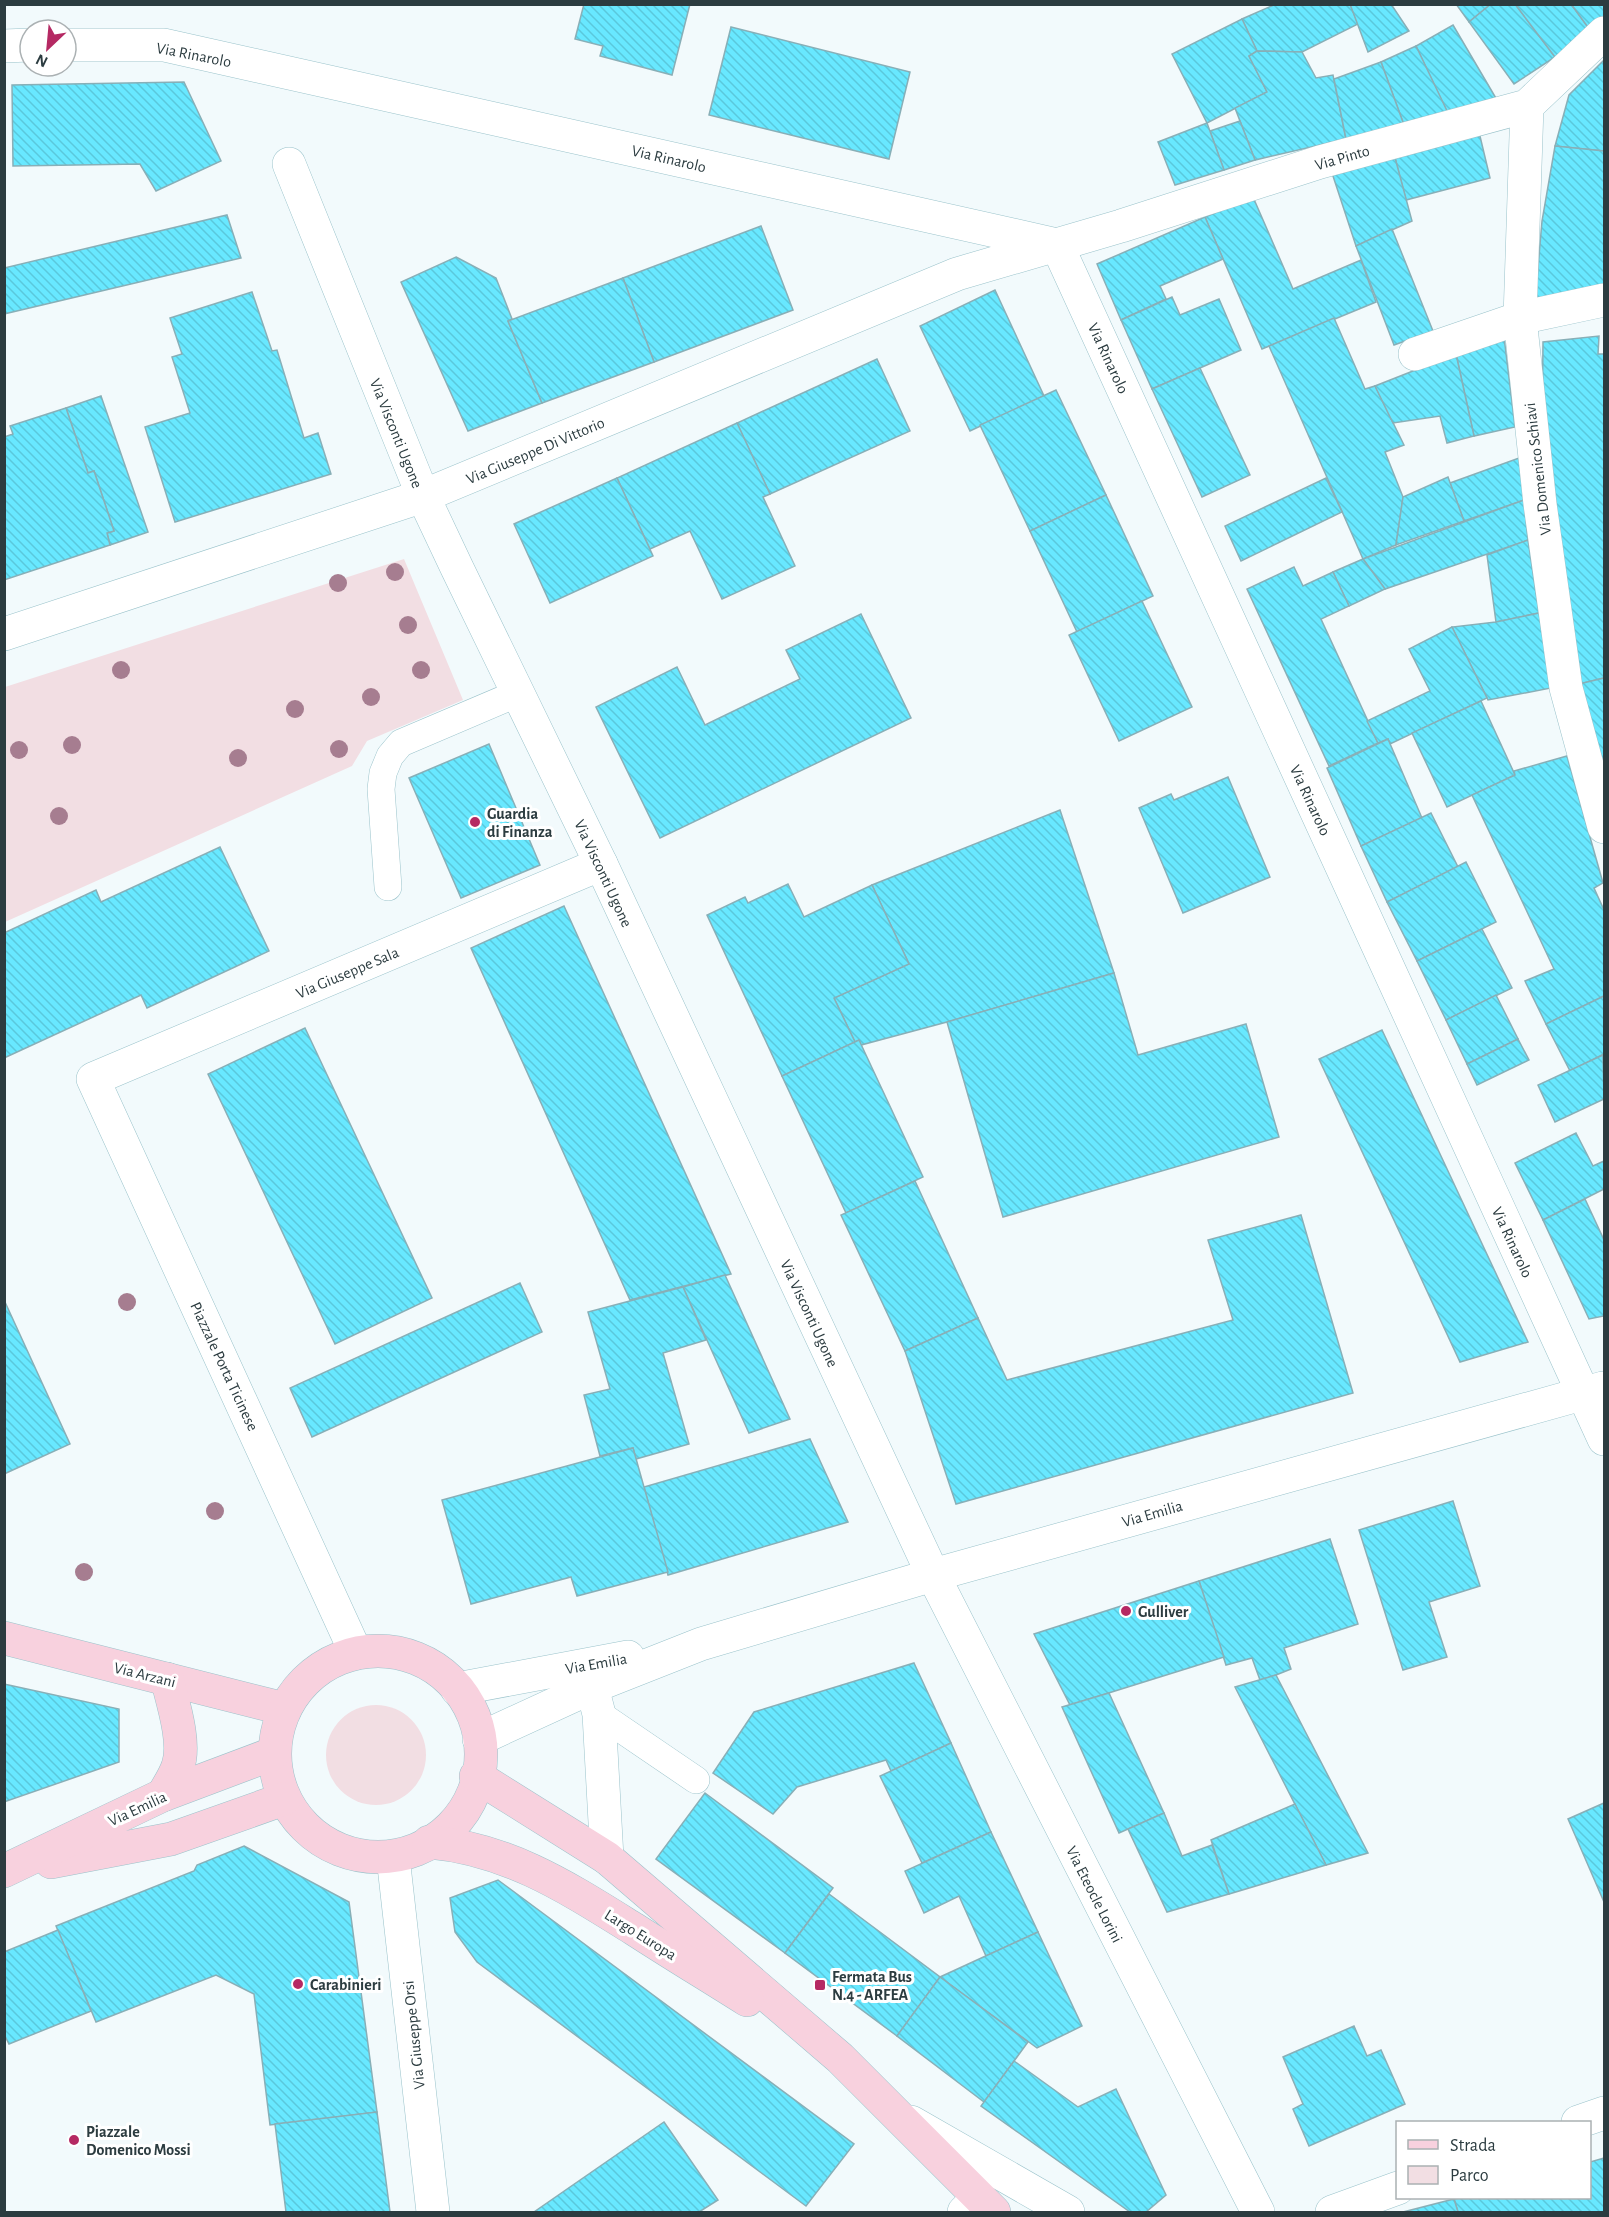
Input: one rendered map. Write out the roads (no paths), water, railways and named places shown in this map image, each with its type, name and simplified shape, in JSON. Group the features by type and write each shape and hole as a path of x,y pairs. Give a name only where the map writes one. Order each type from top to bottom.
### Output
{"street":[{"name":"Via Pinto","path":"1057,245 1320,162 1527,106 1605,33"},
{"name":"Via Rinarolo","path":"78,45 164,45 1057,245 1593,1390 1605,1439"},
{"name":"Via Domenico Schiavi","path":"1527,106 1520,318 1540,504 1566,688 1605,827"},
{"name":"Via Visconti Ugone","path":"289,164 423,496 516,694 601,864 933,1575"},
{"name":"Via Giuseppe Di Vittorio","path":"4,634 423,496 957,274 1057,245"},
{"path":"1415,354 1520,318 1605,300"},
{"name":"Via Giuseppe Sala","path":"93,1079 601,864"},
{"name":"Piazzale Porta Ticinese","path":"93,1079 356,1653"},
{"name":"Via Emilia","path":"457,1689 700,1644 933,1575 1593,1390"},
{"name":"Via Eteocle Lorini","path":"933,1575 1258,2212"},
{"name":"Via Arzani","path":"4,1638 285,1709"},
{"name":"Via Emilia","path":"479,1739 596,1701 700,1644"},
{"path":"391,1652 424,1662 453,1682 457,1689 467,1705 483,1756 466,1809 444,1836 393,1857 367,1858 333,1848 305,1828 285,1799 272,1754 285,1709 303,1683 327,1665 356,1653 391,1652"},
{"path":"163,1795 178,1766 180,1744 175,1707 167,1679"},
{"path":"596,1701 607,1858"},
{"name":"Via Emilia","path":"5,1871 163,1795 272,1754"},
{"name":"Largo Europa","path":"476,1776 607,1858 840,2058 895,2113 979,2207"},
{"name":"Via Emilia","path":"5,1871 171,1839 285,1799"},
{"name":"Largo Europa","path":"429,1842 459,1845 505,1858 568,1888 840,2058"},
{"name":"Via Giuseppe Orsi","path":"393,1857 433,2212"},
{"name":"Largo Europa","path":"895,2113 1068,2212"},
{"path":"1581,2121 1605,2113"},
{"path":"1332,2212 1396,2189"}],"lane":[{"path":"388,887 381,789 383,772 390,756 401,743 516,694"},
{"path":"596,1701 696,1780"}],"place":[{"name":"Guardia di Finanza","path":"475,822"},
{"name":"Gulliver","path":"1126,1611"},
{"name":"Carabinieri","path":"298,1984"},
{"name":"Fermata Bus N.4 - ARFEA","path":"820,1985"},
{"name":"Piazzale Domenico Mossi","path":"74,2140"}]}
